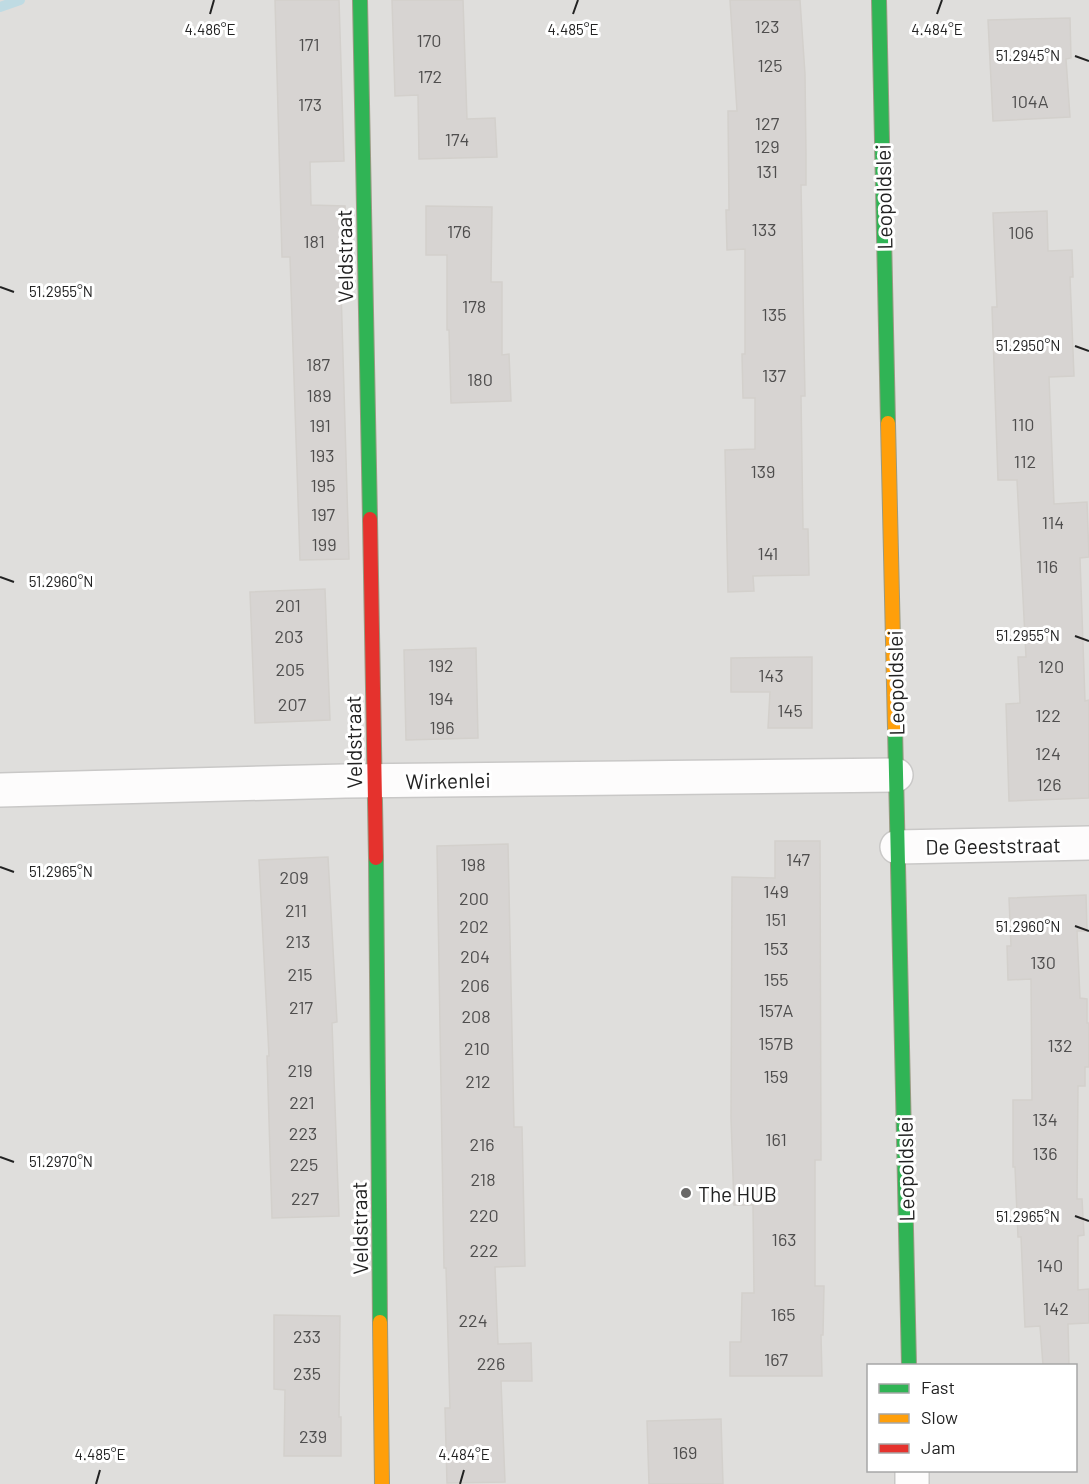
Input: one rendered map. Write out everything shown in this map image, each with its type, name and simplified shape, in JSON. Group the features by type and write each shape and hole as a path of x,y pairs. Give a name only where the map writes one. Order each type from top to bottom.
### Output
{"street":[{"name":"Veldstraat","path":"360,0 375,781 382,1484"},
{"name":"Leopoldslei","path":"879,0 909,1364"},
{"name":"Wirkenlei","path":"0,790 375,781 896,775"},
{"name":"De Geeststraat","path":"897,847 1089,843"}],"shaded area":[{"path":"0,0 1089,0 1089,1484 0,1484"}],"building":[{"path":"275,0 339,0 344,161 310,162 311,205 345,206 346,255 340,255 349,559 300,560 290,257 282,257"},
{"path":"392,0 463,0 467,119 495,118 497,157 419,159 418,95 395,96"},
{"path":"730,0 800,0 805,74 806,156 806,185 801,185 805,396 801,396 803,529 808,529 809,575 753,576 754,591 728,592 725,450 755,449 755,398 743,398 745,249 727,250 728,111 737,111"},
{"path":"1070,18 1071,58 1066,59 1070,117 993,121 988,20"},
{"path":"426,206 492,207 491,282 502,282 502,355 509,354 511,401 451,403 449,330 447,330 447,255 426,255"},
{"path":"1047,211 1048,251 1072,250 1073,277 1070,277 1074,376 1049,377 1054,504 1087,502 1089,557 1080,558 1085,701 1089,700 1089,798 1009,801 1006,704 1020,703 1018,657 1026,657 1017,480 998,480 992,307 997,307 993,213"},
{"path":"325,589 330,720 255,723 250,592"},
{"path":"476,648 478,738 406,740 404,650"},
{"path":"812,657 812,728 768,728 770,692 731,692 731,658"},
{"path":"775,841 820,841 821,1160 815,1160 815,1286 824,1286 823,1335 821,1335 822,1376 730,1376 730,1342 741,1342 742,1293 754,1293 753,1205 734,1205 731,1118 732,877 775,878"},
{"path":"508,844 514,1127 522,1127 525,1266 495,1267 498,1344 531,1343 532,1381 501,1381 505,1482 447,1483 445,1408 450,1408 446,1268 444,1268 437,846"},
{"path":"328,857 337,1022 332,1023 339,1216 272,1218 267,1056 269,1056 259,860"},
{"path":"1086,895 1087,931 1077,931 1080,998 1087,999 1089,1067 1085,1067 1085,1086 1078,1086 1077,1199 1082,1199 1084,1235 1078,1236 1078,1290 1089,1289 1089,1323 1068,1324 1069,1364 1043,1364 1040,1326 1025,1327 1021,1237 1018,1237 1015,1167 1013,1167 1013,1100 1032,1100 1031,979 1008,980 1007,946 1011,946 1009,898"},
{"path":"274,1315 340,1316 341,1456 284,1456 285,1390 274,1389"},
{"path":"721,1419 723,1484 649,1484 647,1421"}],"waterway":[{"path":"0,7 20,0"}],"traffic: fast":[{"path":"360,0 370,519"},
{"path":"879,0 888,423"},
{"path":"895,728 909,1364"},
{"path":"376,858 380,1322"}],"traffic: slow":[{"path":"888,423 895,728"},
{"path":"380,1322 382,1484"}],"traffic: jam":[{"path":"370,519 376,858"}],"place":[{"name":"The HUB","path":"686,1193"}]}
